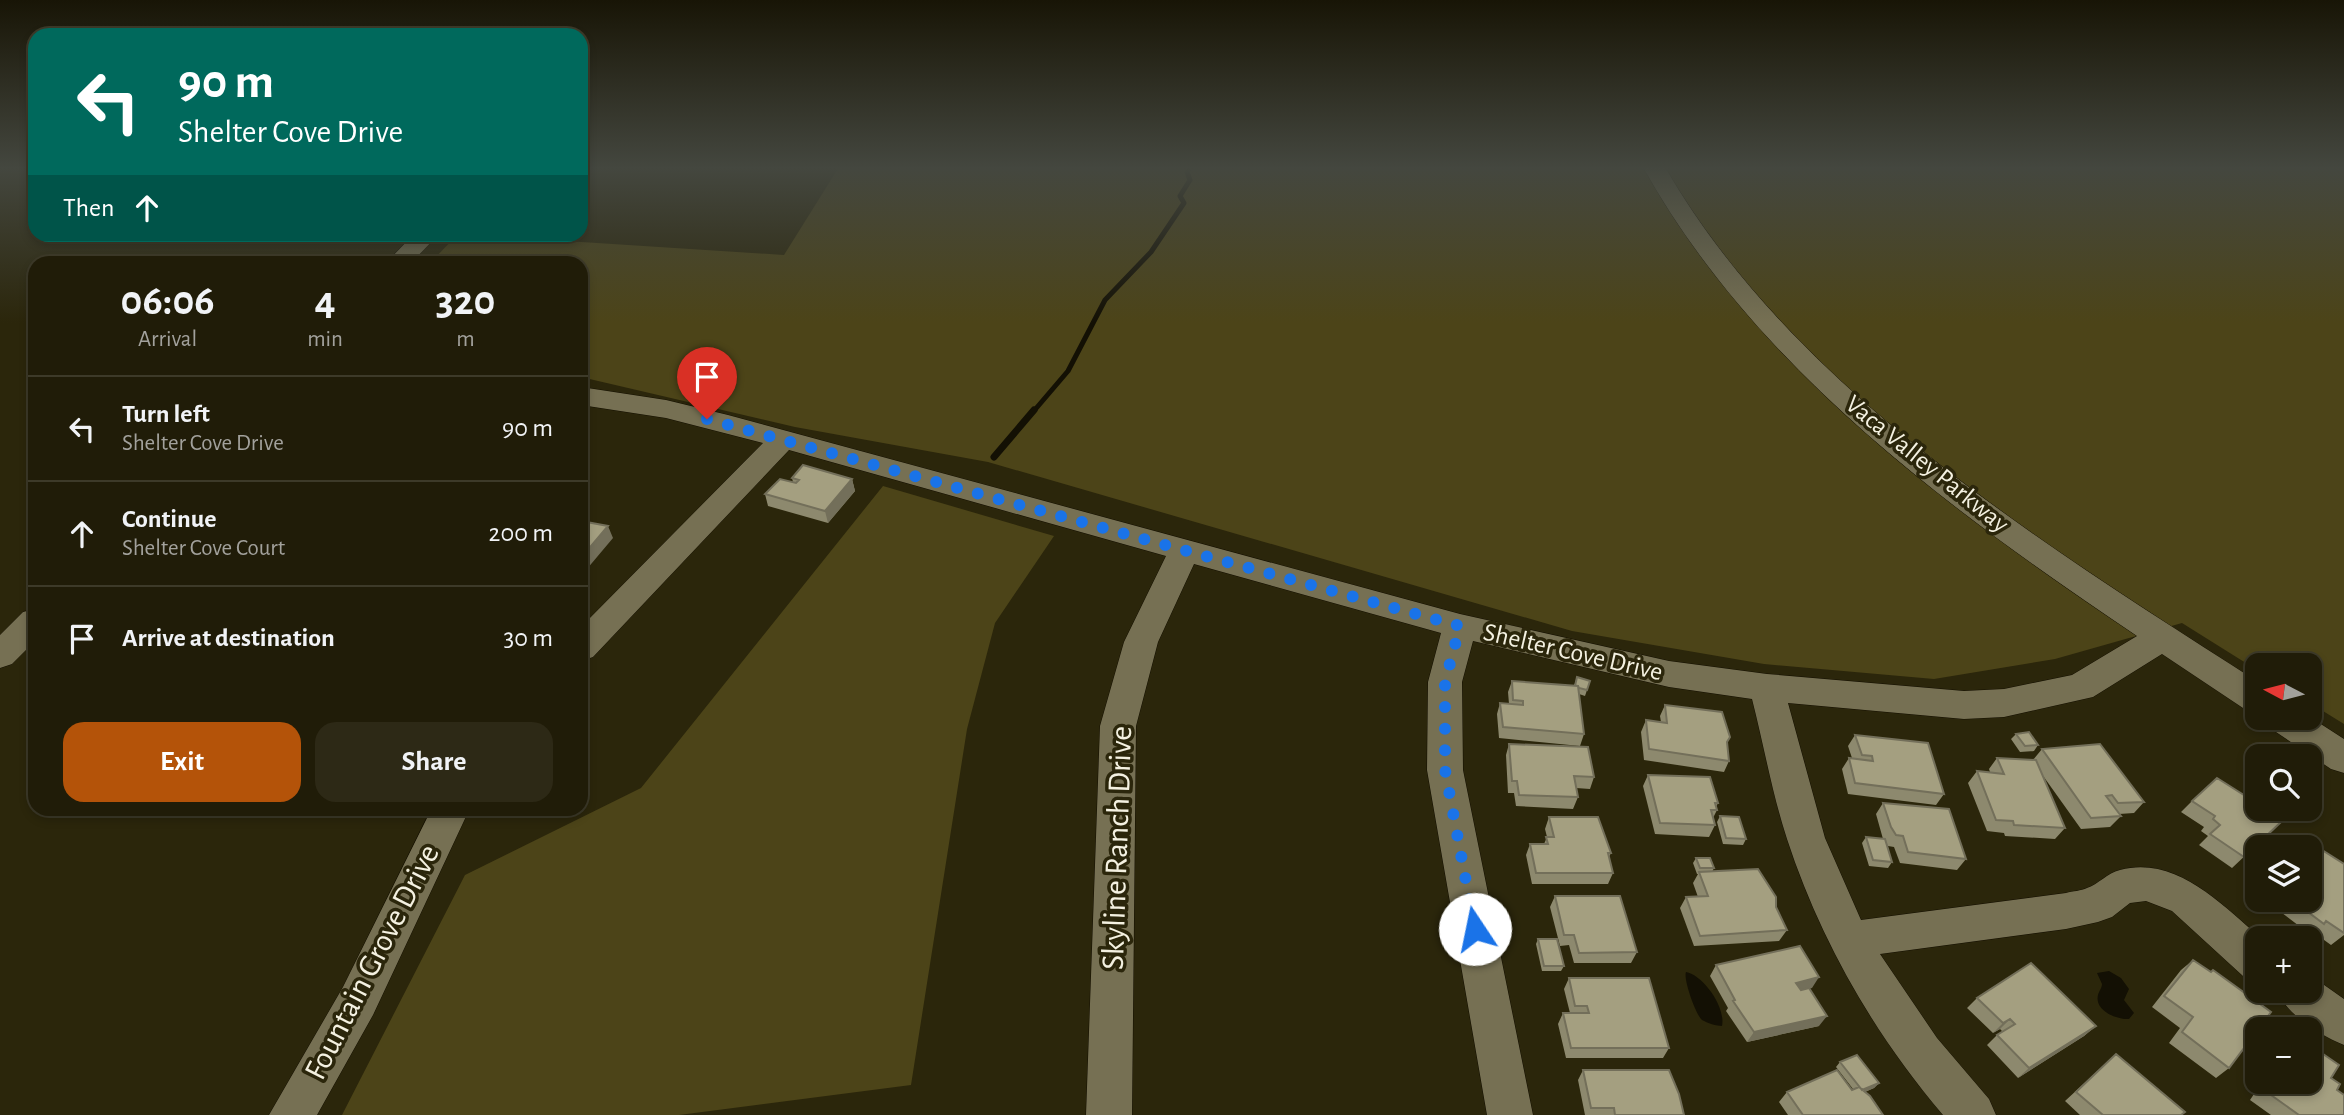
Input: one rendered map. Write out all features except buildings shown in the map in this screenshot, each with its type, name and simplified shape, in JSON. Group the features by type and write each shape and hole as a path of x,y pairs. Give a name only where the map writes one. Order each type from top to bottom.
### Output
{"street":[{"name":"Vaca Valley Parkway","path":"1686,219 1735,286 1777,332 1864,417 1990,518 2161,638 2245,692"},
{"path":"405,256 420,242"},
{"name":"Shelter Cove Drive","path":"588,397 666,409 1063,515 1460,626 1669,674 1767,688 1964,705 2004,703 2081,687 2161,638"},
{"path":"588,641 782,440"},
{"name":"Skyline Ranch Drive","path":"1109,1115 1118,726 1141,642 1184,551"},
{"path":"1460,626 1445,682 1445,770 1510,1115"},
{"path":"0,655 28,628"},
{"path":"1767,688 1806,839 1849,940 1911,1038 1973,1115"},
{"path":"2301,730 2344,758"},
{"name":"Fountain Grove Drive","path":"292,1115 358,1001 446,816"},
{"path":"1849,940 2066,911 2098,904 2121,887 2147,883 2186,898 2245,950"},
{"path":"2315,1003 2344,1024"}],"shaded area":[{"path":"806,219 2344,219 2344,724 2322,710 2322,653 2245,653 2245,662 2182,623 2055,659 1934,679 1764,664 1572,631 988,462 795,427 588,379 588,256 437,256 450,242 582,242 784,255"},
{"path":"883,486 1054,536 995,623 967,729 911,1085 679,1115 342,1115 465,875 641,788"},
{"path":"2109,971 2121,978 2129,989 2124,1000 2134,1013 2129,1019 2113,1016 2100,1006 2098,995 2102,984 2097,973"},
{"path":"1686,972 1693,974 1712,993 1720,1010 1722,1026 1699,1017 1688,989"}],"waterway":[{"path":"1033,412 1068,371 1105,300 1151,252 1173,219"},
{"path":"994,457 1034,410"}],"route":[{"path":"707,419 1460,626 1445,682 1445,770 1475,929"}]}
